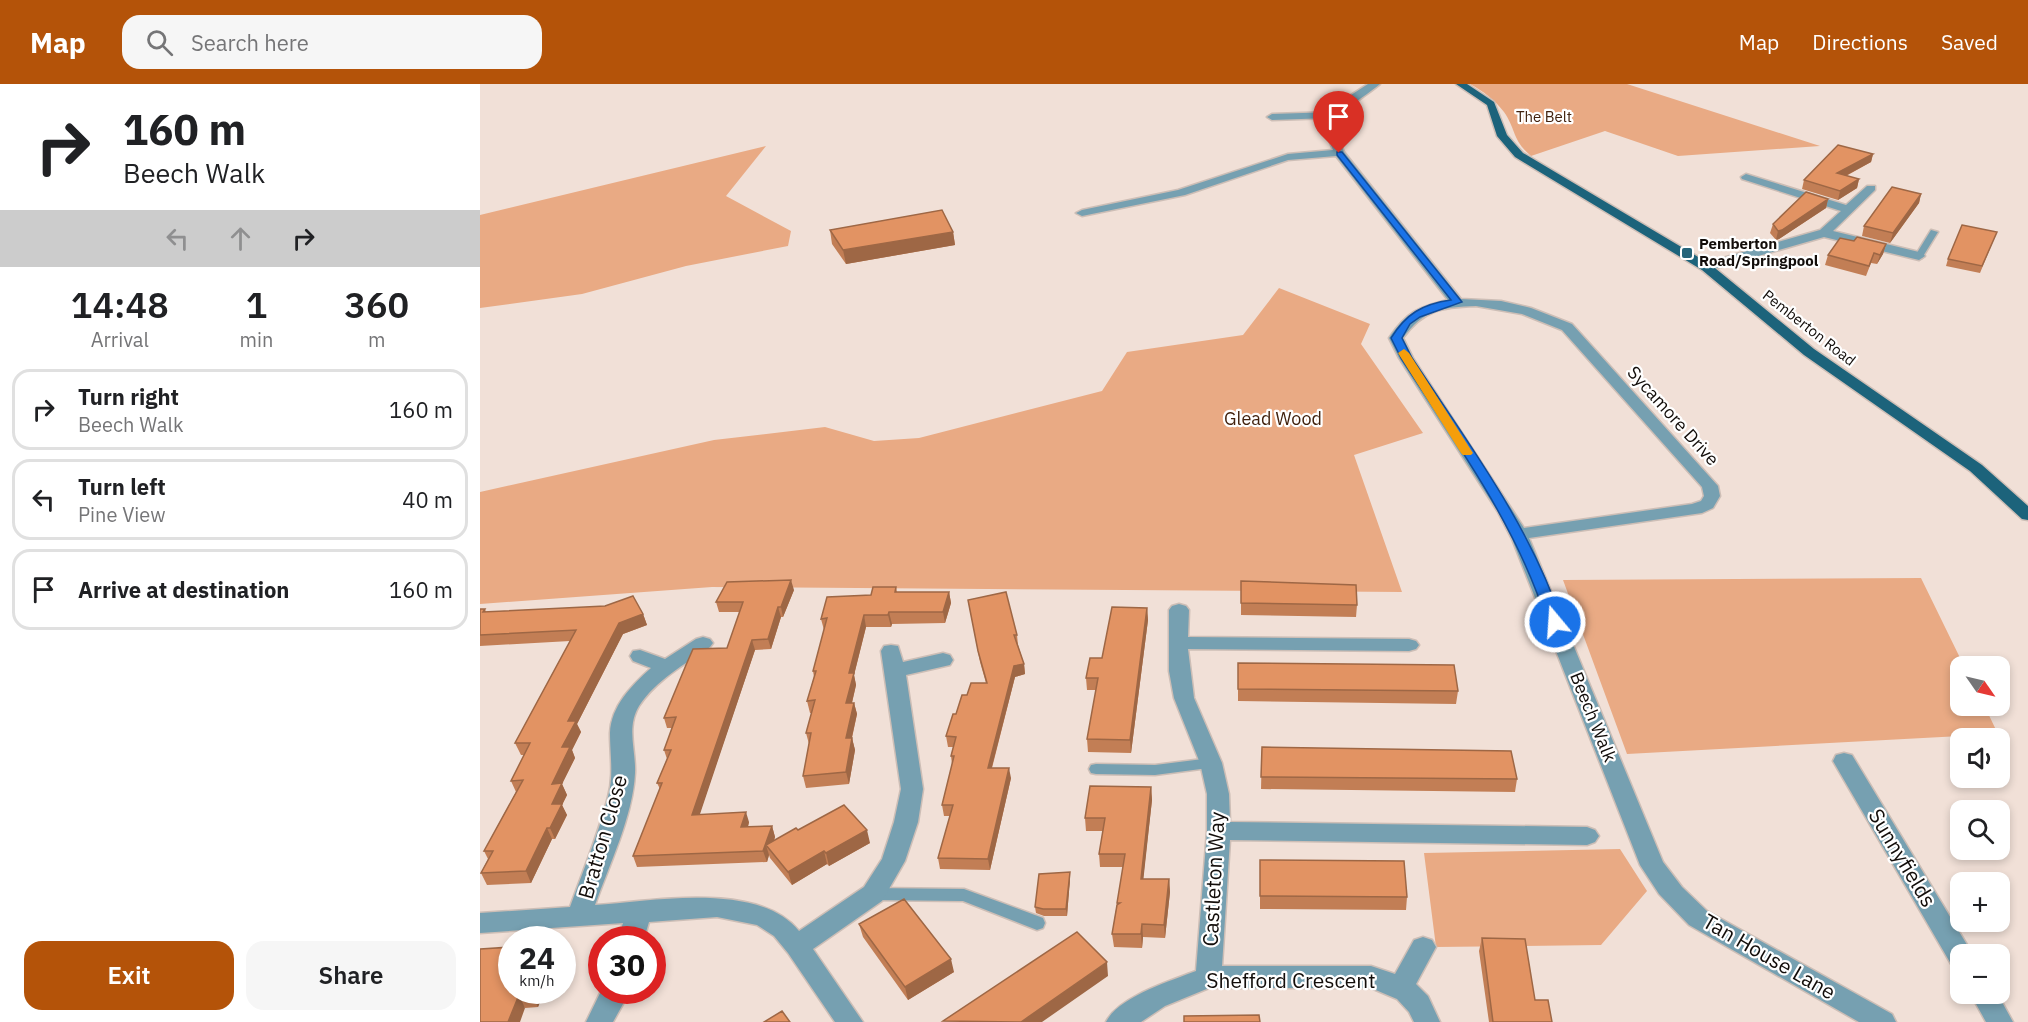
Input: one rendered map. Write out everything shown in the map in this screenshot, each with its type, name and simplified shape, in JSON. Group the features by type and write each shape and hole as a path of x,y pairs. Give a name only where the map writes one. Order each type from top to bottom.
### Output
{"main road":[{"name":"Pemberton Road","path":"1461,84 1491,104 1502,136 1519,155 1706,267 1809,352 1976,468 2028,515"}],"street":[{"path":"1375,84 1354,97 1336,115 1330,130 1339,153 1457,302"},
{"path":"1272,117 1336,115"},
{"path":"1082,213 1181,193 1266,162 1288,157 1339,153"},
{"path":"1746,177 1850,210"},
{"path":"1706,267 1824,232 1871,189"},
{"path":"1824,232 1919,256"},
{"name":"Beech Walk","path":"1457,302 1443,304 1416,315 1406,322 1396,338 1406,358 1519,534 1542,583 1555,622 1652,865 1663,883"},
{"name":"Sycamore Drive","path":"1457,302 1490,303 1522,309 1554,319 1567,327 1710,486 1712,496 1707,504 1696,508 1519,534"},
{"name":"Castleton Way","path":"1179,610 1179,671 1184,699 1211,763 1218,794 1219,831 1208,977"},
{"name":"Bratton Close","path":"579,916 619,798 624,776 620,729 625,714 647,682 703,643"},
{"path":"1178,644 1409,645"},
{"path":"640,656 666,667"},
{"path":"797,946 873,894 893,861 906,822 912,789 893,661 943,660"},
{"name":"Sunnyfields","path":"1844,761 1953,944"},
{"path":"1219,831 1587,836"},
{"name":"Tan House Lane","path":"1663,883 1698,918 1883,1022"},
{"path":"480,923 717,907 763,916 783,929 797,946 850,1022"},
{"path":"635,926 639,913"},
{"path":"1423,948 1401,988 1415,996 1427,1022"},
{"name":"Shefford Crescent","path":"1119,1022 1156,998 1208,977 1371,977 1401,988"},
{"path":"599,1022 610,1004"},
{"path":"1989,1004 2000,1022"}],"lane":[{"path":"1919,256 1934,232"},
{"path":"1096,769 1155,770 1211,763"},
{"path":"873,894 964,895 1037,923"}],"green space":[{"name":"The Belt","path":"1470,84 1627,84 1820,146 1678,156 1605,131 1531,156 1520,145 1508,118 1500,108 1488,96"},
{"path":"766,146 726,196 791,231 788,246 686,266 582,294 480,308 480,215"},
{"name":"Glead Wood","path":"1279,288 1370,324 1361,344 1423,433 1354,455 1402,592 712,587 480,604 480,492 714,440 825,427 874,441 919,438 1102,391 1127,352 1243,335"},
{"path":"1921,578 1959,656 1950,656 1950,716 1989,716 1995,728 1950,728 1950,737 1627,754 1563,580"},
{"path":"1620,849 1647,891 1601,945 1436,947 1424,853"}],"building":[{"path":"1838,145 1873,154 1837,173 1859,179 1840,191 1804,180"},
{"path":"1892,187 1921,194 1893,233 1864,226"},
{"path":"1806,192 1828,199 1778,231 1773,224"},
{"path":"942,210 953,232 843,250 830,230"},
{"path":"1962,225 1997,232 1982,266 1948,259"},
{"path":"1857,237 1886,244 1880,255 1874,253 1869,266 1828,255 1840,238 1854,241"},
{"path":"791,580 781,607 778,607 768,639 752,640 692,815 746,812 741,827 772,826 763,851 633,856 662,783 657,783 671,750 664,750 676,717 664,718 686,665 693,649 727,648 743,602 716,602 727,582"},
{"path":"1241,581 1356,585 1357,605 1241,603"},
{"path":"873,587 896,587 895,592 949,592 943,612 889,612 888,615 864,615 849,673 854,673 846,703 854,703 846,738 852,738 846,772 803,776 811,733 806,733 815,700 807,701 827,618 821,619 827,597 871,595"},
{"path":"1006,592 1017,635 1014,635 1024,664 1014,666 988,768 1009,768 988,859 938,858 953,805 942,805 954,756 951,756 956,737 946,736 953,714 956,714 962,695 967,695 971,683 987,683 968,600"},
{"path":"633,596 643,614 619,623 568,721 576,721 562,747 570,747 552,784 562,783 552,804 562,804 550,828 547,828 526,871 481,873 493,851 484,851 523,780 511,781 530,743 515,743 576,630 480,635 480,609 485,609 483,612 605,606"},
{"path":"1112,607 1147,608 1130,740 1087,739 1098,678 1086,678 1090,658 1102,658"},
{"path":"1238,663 1454,665 1458,691 1238,689"},
{"path":"1262,747 1511,751 1517,779 1261,777"},
{"path":"1090,786 1151,787 1141,879 1169,879 1164,925 1142,924 1141,934 1112,934 1117,905 1120,903 1117,903 1125,854 1099,854 1105,818 1085,818"},
{"path":"844,805 867,830 826,853 824,851 788,872 766,845 796,828 798,830"},
{"path":"1260,860 1404,861 1407,897 1260,896"},
{"path":"1070,872 1066,909 1035,907 1039,874"},
{"path":"904,899 951,959 905,987 859,924"},
{"path":"1077,932 1107,962 1021,1022 943,1021"},
{"path":"1482,938 1525,939 1535,1000 1548,1000 1552,1022 1493,1022"},
{"path":"498,948 498,1004 515,1004 508,1022 480,1022 480,949"},
{"path":"782,1011 790,1022 764,1022"},
{"path":"1259,1015 1260,1022 1184,1022 1184,1016"}],"slow traffic":[{"path":"1404,353 1467,453"}],"place":[{"name":"Pemberton Road/Springpool","path":"1687,253"}],"route":[{"path":"1339,153 1457,302 1443,304 1416,315 1406,322 1396,338 1406,358 1507,512 1542,583 1555,622"}]}
